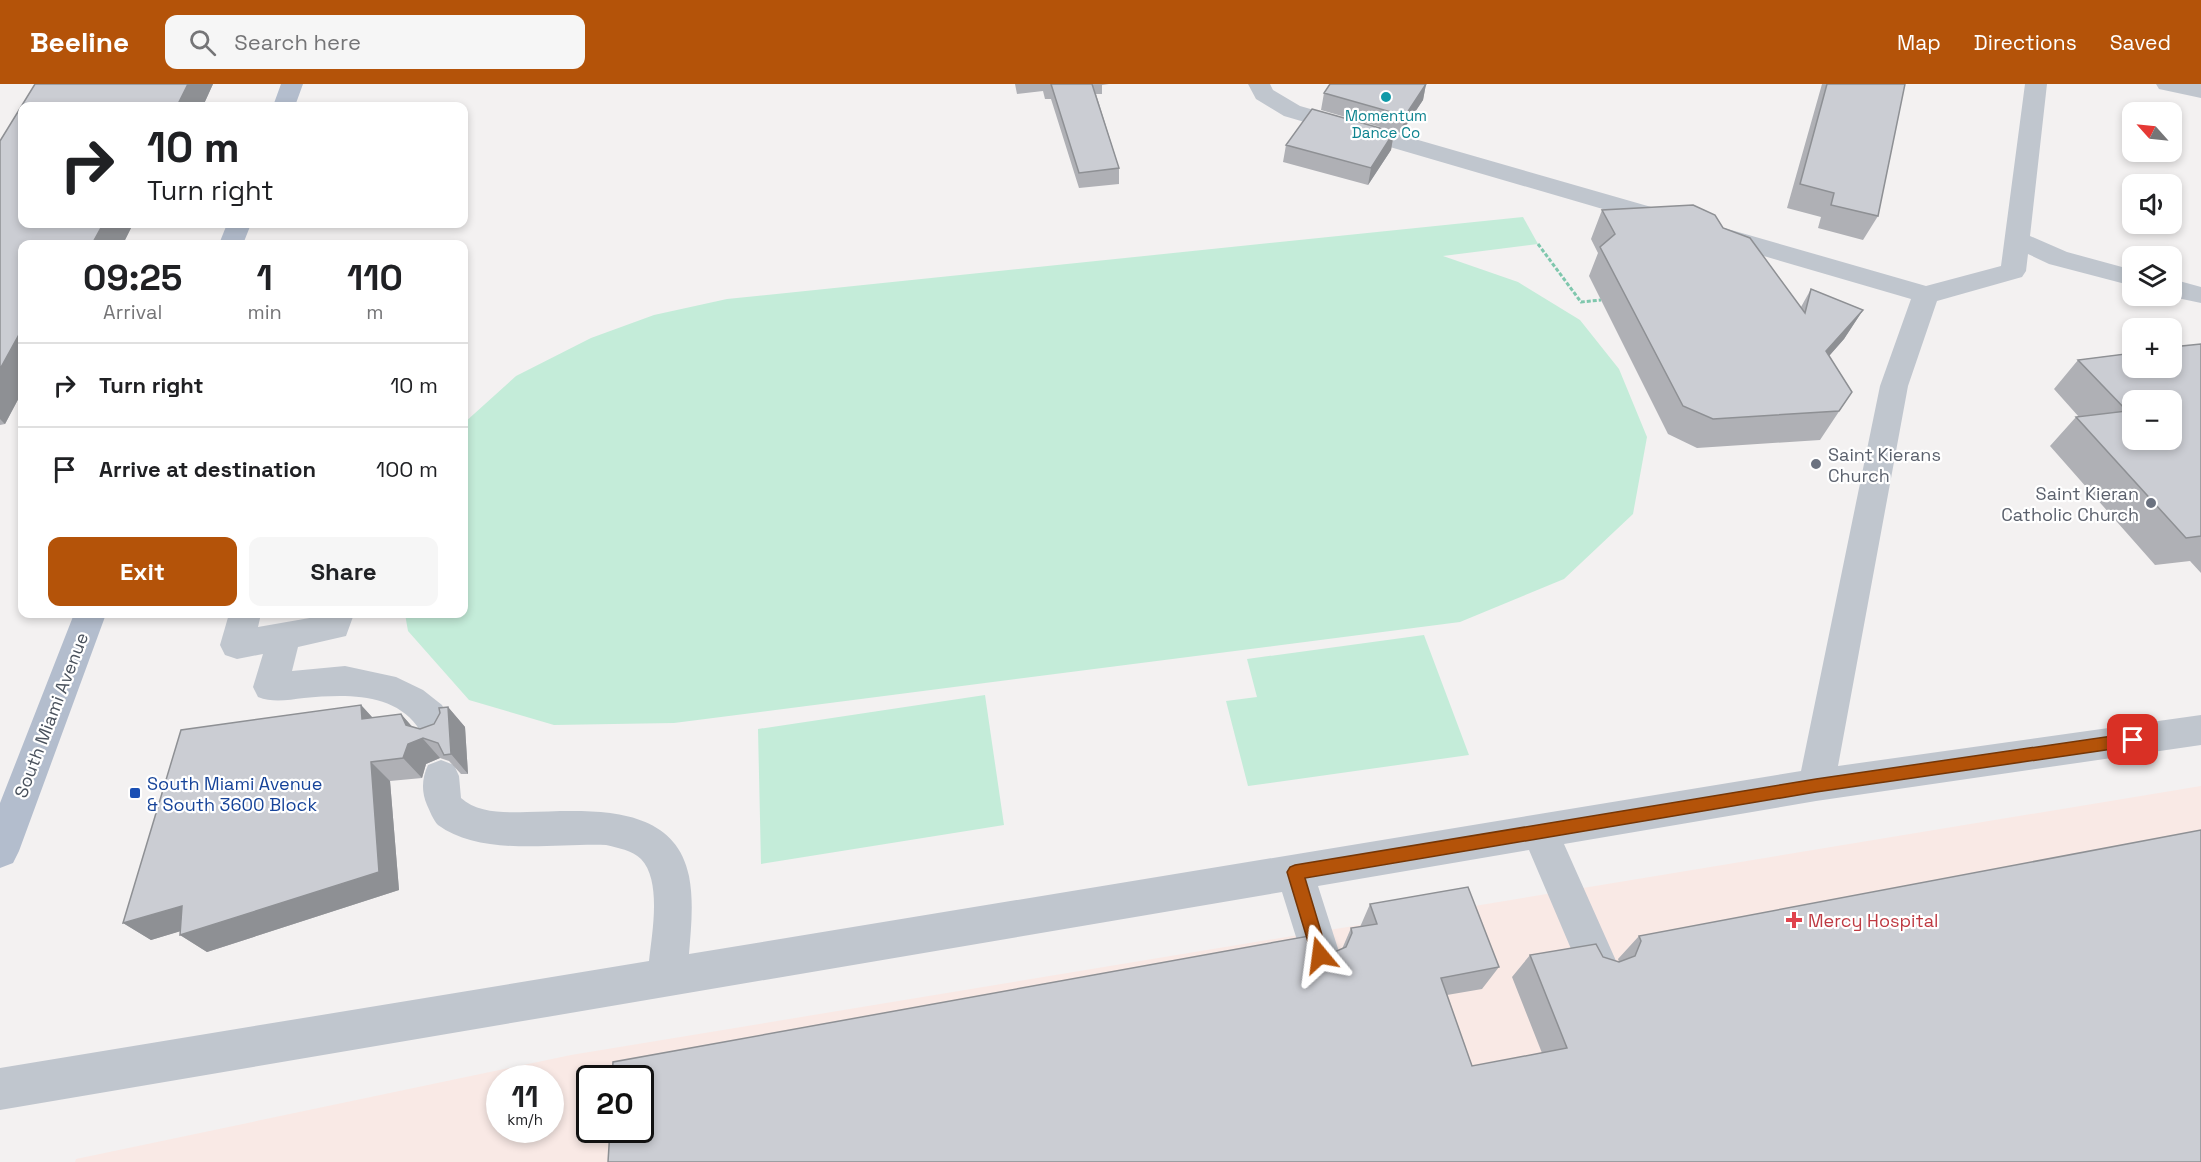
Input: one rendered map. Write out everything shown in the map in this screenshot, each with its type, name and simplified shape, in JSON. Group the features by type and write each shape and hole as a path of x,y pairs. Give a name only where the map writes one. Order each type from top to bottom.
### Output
{"main road":[{"path":"285,102 292,84"},
{"name":"South Miami Avenue","path":"0,851 88,618"}],"lane":[{"path":"1259,84 1264,94 1292,111 1926,295 2013,271 2036,84"},
{"path":"2167,84 2201,91"},
{"path":"2017,240 2058,258 2122,275"},
{"path":"2182,290 2200,295"},
{"path":"1816,785 1894,386 1926,295"},
{"path":"245,618 237,645 334,627 337,618"},
{"path":"285,636 270,687 345,680 384,687 411,700 430,716 437,732"},
{"path":"0,1089 1816,785 2201,730"},
{"path":"441,776 442,795 450,812 478,826 509,829 592,827 624,830 652,845 668,867 672,900 668,976"},
{"path":"1540,831 1597,963"},
{"path":"1295,872 1320,955"}],"path":[{"path":"1538,244 1581,302 1601,300"}],"shaded area":[{"name":"Mercy Hospital","path":"2201,786 2201,1162 75,1162 76,1159 486,1073 486,1143 564,1143 564,1065 523,1065 571,1055"}],"green space":[{"path":"1523,217 1538,244 1443,256 1518,282 1580,320 1619,369 1647,437 1633,514 1564,579 1460,622 674,723 554,725 469,700 408,631 406,618 468,618 468,419 516,376 591,338 654,315 727,299"},
{"path":"1424,635 1469,755 1248,786 1226,701 1257,697 1247,659"},
{"path":"985,695 1004,825 761,864 758,729"}],"building":[{"path":"35,84 188,84 179,102 24,102"},
{"path":"1051,84 1092,84 1119,168 1079,173"},
{"name":"Momentum Dance Co","path":"1330,84 1426,84 1405,116 1324,93"},
{"path":"1827,84 1905,84 1878,216 1831,205 1834,193 1800,184"},
{"path":"1312,109 1394,132 1371,168 1286,145"},
{"path":"18,112 18,228 101,228 94,240 18,240 18,336 0,369 0,141"},
{"path":"1693,205 1715,215 1723,228 1750,238 1805,313 1811,289 1863,310 1826,351 1852,392 1839,411 1713,419 1683,406 1600,247 1615,234 1602,210"},
{"path":"2201,344 2201,536 2186,538 2076,417 2122,412 2122,450 2182,450 2182,390 2122,390 2122,406 2078,360 2122,354 2122,378 2182,378 2182,346"},
{"path":"361,705 362,719 401,714 406,725 420,729 434,724 440,713 439,708 448,707 451,754 444,755 438,743 423,738 408,744 403,758 371,762 379,872 180,935 182,906 123,923 181,730"},
{"name":"Mercy Hospital","path":"2201,830 2201,1162 608,1162 609,1143 654,1143 654,1065 613,1065 613,1062 1309,936 1314,949 1330,954 1346,947 1352,933 1351,928 1377,924 1370,904 1468,887 1499,967 1441,978 1472,1066 1567,1048 1530,955 1596,944 1603,957 1619,962 1635,956 1641,941 1639,936"}],"place":[{"name":"Momentum Dance Co","path":"1386,97"},
{"name":"Saint Kierans Church","path":"1816,464"},
{"name":"Saint Kieran Catholic Church","path":"2151,503"},
{"name":"South Miami Avenue & South 3600 Block","path":"135,793"},
{"name":"Mercy Hospital","path":"1794,920"}],"route":[{"path":"1320,955 1295,872 1816,785 2133,740"}]}
